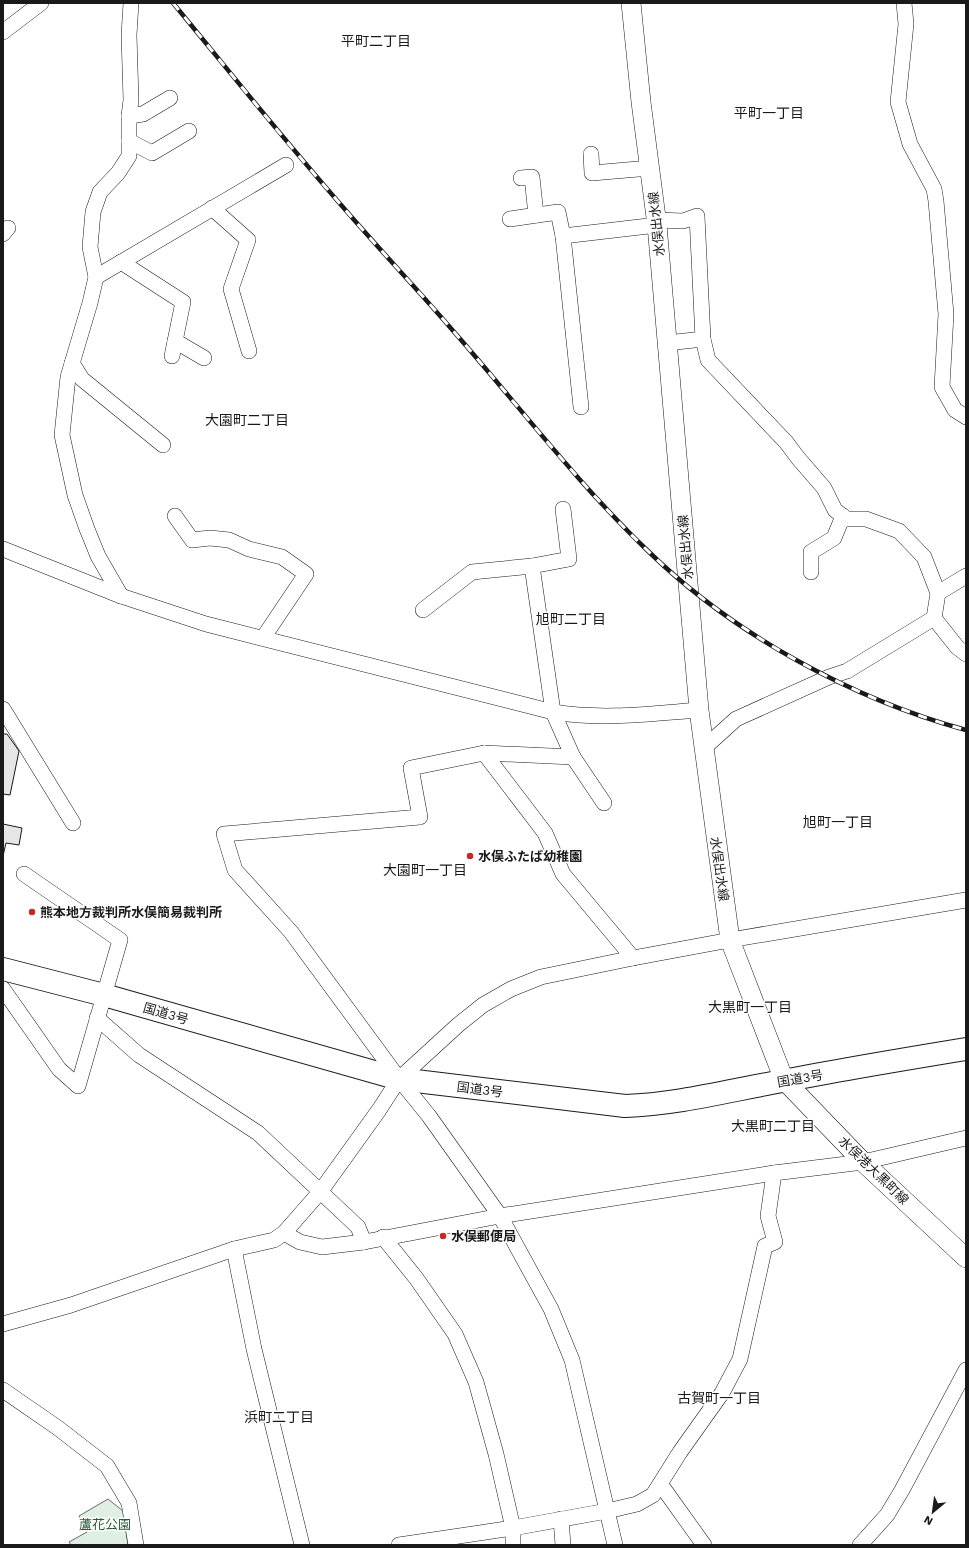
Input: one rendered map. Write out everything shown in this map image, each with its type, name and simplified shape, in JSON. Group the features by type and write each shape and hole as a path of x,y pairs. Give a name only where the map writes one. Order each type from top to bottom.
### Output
{"highway":[{"name":"国道3号","path":"3,969 104,995 399,1079 625,1106 653,1105 681,1101 784,1080 966,1049"}],"main road":[{"name":"水俣出水線","path":"632,3 640,102 657,222 699,710 730,940 784,1080"},
{"name":"水俣港大黒町線","path":"784,1080 863,1162 966,1258"}],"street":[{"path":"3,32 41,3"},
{"path":"121,596 98,556 87,530 75,495 62,435 68,377 90,303 96,277 90,247 93,212 100,192 118,173 129,156 129,116 131,100 129,34 131,3"},
{"path":"904,3 906,24 898,102 910,144 934,189 936,201 946,314 942,387 955,410 966,417"},
{"path":"129,116 143,114 170,98"},
{"path":"130,141 152,153 189,131"},
{"path":"591,154 592,173 650,168"},
{"path":"96,277 286,166"},
{"path":"532,177 536,215"},
{"path":"212,208 248,240 231,289 249,351"},
{"path":"510,219 558,212 563,236 580,407"},
{"path":"563,236 657,222 683,221 697,216 702,339 708,360 786,442 824,488 835,510 846,519 866,518 899,531 924,557 938,593 934,618 957,647 966,654"},
{"path":"121,262 183,302 174,348 204,358"},
{"path":"668,342 702,339"},
{"path":"72,363 82,379 163,445"},
{"path":"423,610 472,572 532,566 569,559 563,509"},
{"path":"175,516 192,540 210,538 229,540 250,549 282,557 306,574 263,638"},
{"path":"811,572 810,552 834,538 843,516"},
{"path":"3,549 121,596 206,624 553,712 584,716 613,717 699,710"},
{"path":"532,566 553,712 573,757 604,803"},
{"path":"938,593 966,576"},
{"path":"704,748 736,718 829,677 847,671 934,618"},
{"path":"3,709 73,823"},
{"path":"573,757 484,753 411,768 420,817 224,834 236,870 291,932 399,1079 429,1116 500,1216 551,1309 572,1360 616,1545"},
{"path":"484,753 545,833 563,874 633,958"},
{"path":"3,989 59,1069 78,1086 120,940 24,874"},
{"path":"3,1324 71,1305 234,1248 274,1240 284,1234 320,1192 379,1110 399,1079 458,1025 483,1005 511,989 541,977 633,958 966,900"},
{"path":"97,1018 139,1055 258,1133 358,1227 364,1242"},
{"path":"284,1234 300,1242 322,1247 364,1242 382,1237 500,1216 774,1173 863,1162 966,1138"},
{"path":"399,1545 513,1528 607,1511 637,1504 653,1495 661,1485 680,1452 722,1393 740,1359 765,1246 776,1242 768,1216 774,1173"},
{"path":"382,1237 416,1278 455,1334 476,1382 496,1454 513,1528 513,1545"},
{"path":"234,1248 254,1349 302,1545"},
{"path":"860,1545 887,1515 902,1490 966,1370"},
{"path":"3,1390 58,1428 107,1466 129,1504 136,1545"},
{"path":"661,1485 704,1545"},
{"path":"561,1519 563,1545"}],"green space":[{"name":"蘆花公園","path":"108,1499 123,1511 128,1545 71,1545 69,1542 87,1532 79,1516"}],"building":[{"path":"3,734 7,734 19,751 10,795 3,794"},
{"path":"3,824 22,828 19,845 6,843 3,856"}],"railway":[{"path":"173,3 320,181 455,333 573,472 648,551 681,581 718,610 756,636 796,660 838,682 880,701 923,717 966,730"}],"place":[{"name":"水俣ふたば幼稚園","path":"470,856"},
{"name":"熊本地方裁判所水俣簡易裁判所","path":"32,912"},
{"name":"水俣郵便局","path":"443,1236"}],"district":[{"name":"平町二丁目","path":"376,41"},
{"name":"平町一丁目","path":"769,113"},
{"name":"大園町二丁目","path":"247,420"},
{"name":"旭町二丁目","path":"571,619"},
{"name":"旭町一丁目","path":"838,822"},
{"name":"大園町一丁目","path":"425,870"},
{"name":"大黒町一丁目","path":"750,1007"},
{"name":"大黒町二丁目","path":"773,1126"},
{"name":"古賀町一丁目","path":"719,1398"},
{"name":"浜町二丁目","path":"279,1417"}]}
